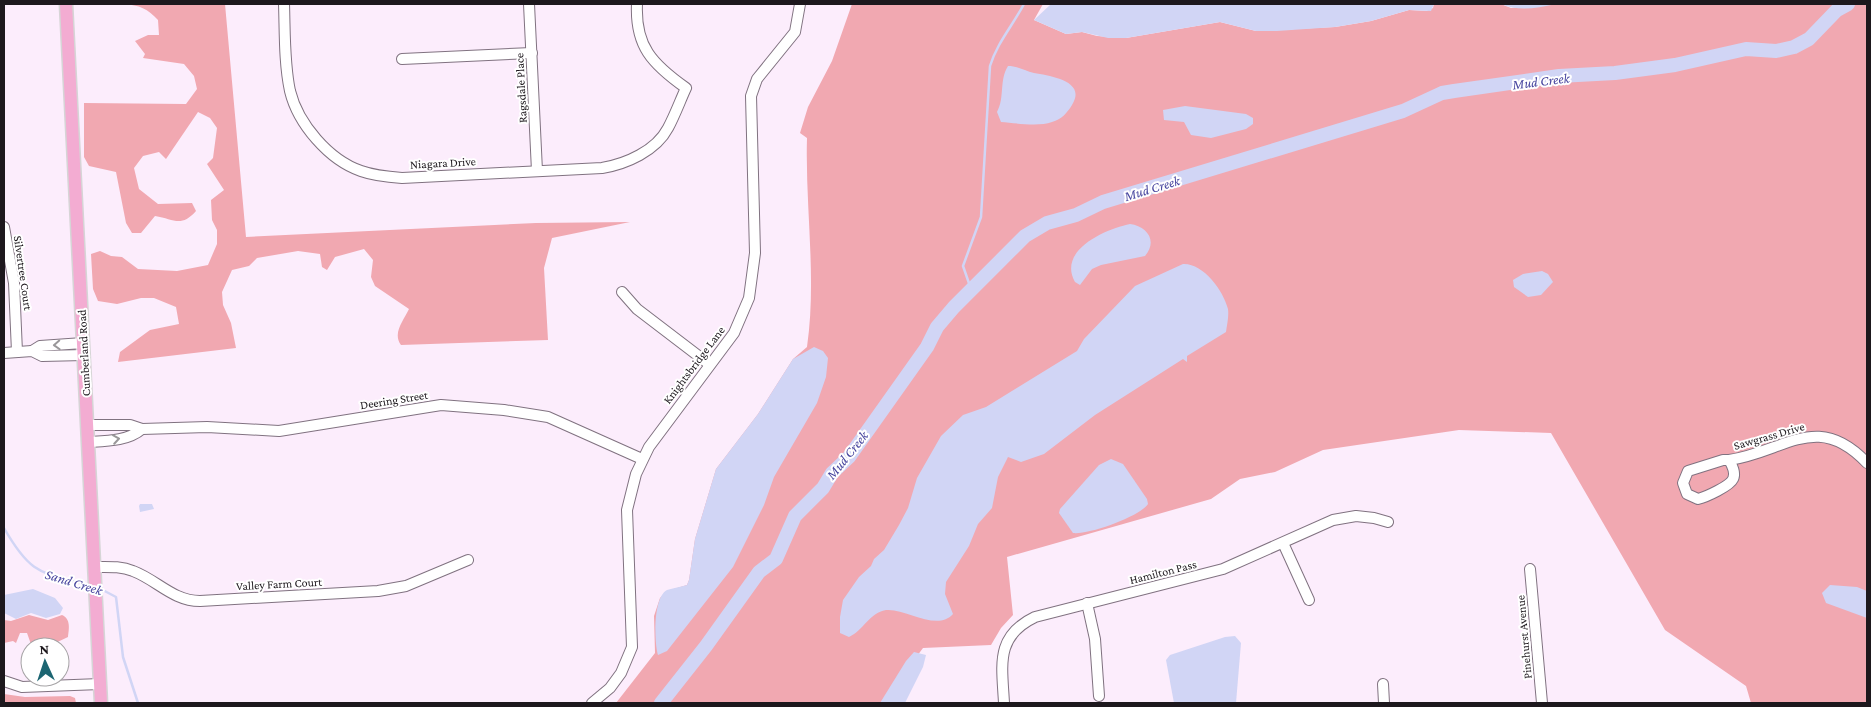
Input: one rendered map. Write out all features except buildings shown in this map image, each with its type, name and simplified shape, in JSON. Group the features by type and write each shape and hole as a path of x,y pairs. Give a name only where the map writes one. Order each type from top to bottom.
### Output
{"main road":[{"name":"Cumberland Road","path":"66,4 101,703"}],"street":[{"name":"Niagara Drive","path":"284,4 286,56 290,92 298,112 327,149 345,162 360,171 380,176 402,178 602,168 631,161 650,147 668,130 686,88 648,56 640,40 636,23 637,4"},
{"name":"Ragsdale Place","path":"529,4 537,171"},
{"name":"Knightsbridge Lane","path":"592,703 610,688 621,673 632,647 628,510 632,485 642,459 660,431 734,333 750,298 755,253 751,96 757,79 795,32 800,4"},
{"path":"402,59 532,53"},
{"name":"Silvertree Court","path":"4,227 14,283 18,352"},
{"path":"622,292 636,309 710,364"},
{"path":"4,353 32,351 40,346 83,349"},
{"name":"Deering Street","path":"88,425 130,425 142,429 196,426 267,431 292,430 441,405 504,410 548,417 642,459"},
{"name":"Deering Street","path":"89,442 122,439 136,434 142,429"},
{"name":"Sawgrass Drive","path":"1729,460 1734,475 1730,483 1698,499 1687,494 1683,483 1688,471 1719,460 1729,460 1806,437 1822,436 1844,443 1867,463"},
{"name":"Hamilton Pass","path":"1004,703 1002,654 1013,632 1023,622 1035,616 1223,569 1323,523 1345,517 1374,518 1388,522"},
{"path":"1283,542 1309,600"},
{"name":"Valley Farm Court","path":"94,573 114,567 132,570 179,598 200,601 378,591 406,586 468,560"},
{"name":"Pinehurst Avenue","path":"1530,569 1542,703"},
{"path":"1087,603 1095,639 1099,696"},
{"path":"4,681 22,687 100,684"},
{"path":"1383,684 1384,703"}],"shaded area":[{"path":"124,4 225,4 246,237 536,223 630,222 552,238 544,268 548,340 401,345 398,331 409,309 375,286 371,277 373,260 364,249 335,257 327,270 322,267 320,254 298,251 257,258 249,266 232,270 222,292 223,305 231,323 236,348 118,362 120,352 150,330 179,324 176,307 154,298 141,298 117,304 98,301 93,289 91,254 100,251 111,256 122,257 138,269 177,271 208,265 217,244 217,230 212,220 211,200 224,190 207,164 213,158 217,128 210,118 198,112 166,159 159,152 143,156 134,168 139,189 158,204 192,203 196,211 181,221 155,216 141,233 132,233 126,223 116,172 89,166 84,157 84,103 186,104 197,89 194,76 184,64 143,58 145,54 135,41 148,35 159,35 158,20 143,8"},
{"path":"852,4 1043,4 1034,20 1066,34 1082,32 1097,36 1126,38 1220,22 1256,31 1335,27 1371,21 1409,10 1427,11 1433,8 1434,4 1501,4 1511,8 1556,4 1867,4 1867,703 1751,703 1746,686 1665,630 1551,433 1459,430 1323,450 1275,472 1240,479 1211,499 1007,557 1013,615 1001,628 991,645 923,648 882,703 616,703 655,653 654,616 660,598 667,591 687,585 695,539 716,469 758,414 793,359 807,347 810,321 811,269 807,138 800,133 808,107 832,61"},
{"path":"29,615 48,620 62,615 68,622 68,637 28,637 27,633 20,633 16,643 13,641 4,643 4,620 11,621"},
{"path":"4,694 25,697 70,696 75,698 76,703 4,703"}],"water":[{"path":"1051,4 1434,4 1431,11 1409,10 1371,21 1335,27 1256,31 1220,22 1126,38 1108,38 1082,32 1066,34 1034,20"},
{"path":"1501,4 1556,4 1521,9"},
{"path":"1008,66 1065,81 1075,90 1072,105 1056,121 1040,124 1001,122 997,112 1001,101 1005,71"},
{"path":"1185,106 1246,114 1253,118 1253,124 1246,129 1211,138 1191,135 1184,122 1164,120 1163,110"},
{"path":"1130,224 1136,225 1149,235 1151,245 1145,256 1101,265 1092,269 1080,285 1075,282 1071,271 1073,260 1078,251 1097,236"},
{"path":"1183,264 1198,268 1217,286 1228,309 1226,332 1187,356 1187,362 1183,359 1095,415 1044,454 1021,462 1008,457 998,477 992,508 978,524 969,546 946,582 945,594 953,614 939,621 894,610 886,610 875,614 849,637 840,633 843,600 859,577 884,550 899,525 908,508 917,478 941,436 963,415 986,407 1077,351 1084,339 1135,286"},
{"path":"1542,271 1548,274 1553,282 1541,295 1528,297 1514,287 1513,280 1523,274"},
{"path":"814,347 823,351 828,358 826,377 817,403 774,477 764,505 733,567 667,651 658,655 655,631 659,601 662,594 667,590 687,585 695,539 716,469 758,414 793,359"},
{"path":"1111,459 1123,464 1147,499 1148,504 1135,514 1113,524 1090,531 1073,533 1059,513 1060,509 1099,465"},
{"path":"140,504 152,504 154,509 140,512"},
{"path":"1830,585 1857,587 1867,591 1867,618 1826,603 1822,593"},
{"path":"33,589 55,598 63,608 60,614 46,618 31,613 16,619 4,613 4,595"},
{"path":"1235,636 1241,643 1236,703 1174,703 1166,660 1170,655 1225,637"},
{"path":"914,652 926,655 923,667 905,703 880,703 906,661"}],"waterway":[{"path":"971,289 963,266 981,217 990,66 1001,42 1024,4"},
{"name":"Mud Creek","path":"661,703 706,646 759,572 776,559 795,516 823,488 832,473 849,457 927,347 937,327 954,307 1025,236 1047,223 1076,215 1103,202 1403,111 1442,93 1559,76 1615,73 1675,65 1746,49 1776,51 1794,47 1809,39 1837,10 1848,4"},
{"name":"Sand Creek","path":"4,528 14,544 31,564 49,574 91,586"},
{"name":"Sand Creek","path":"99,588 116,597 123,657 138,703"}]}
